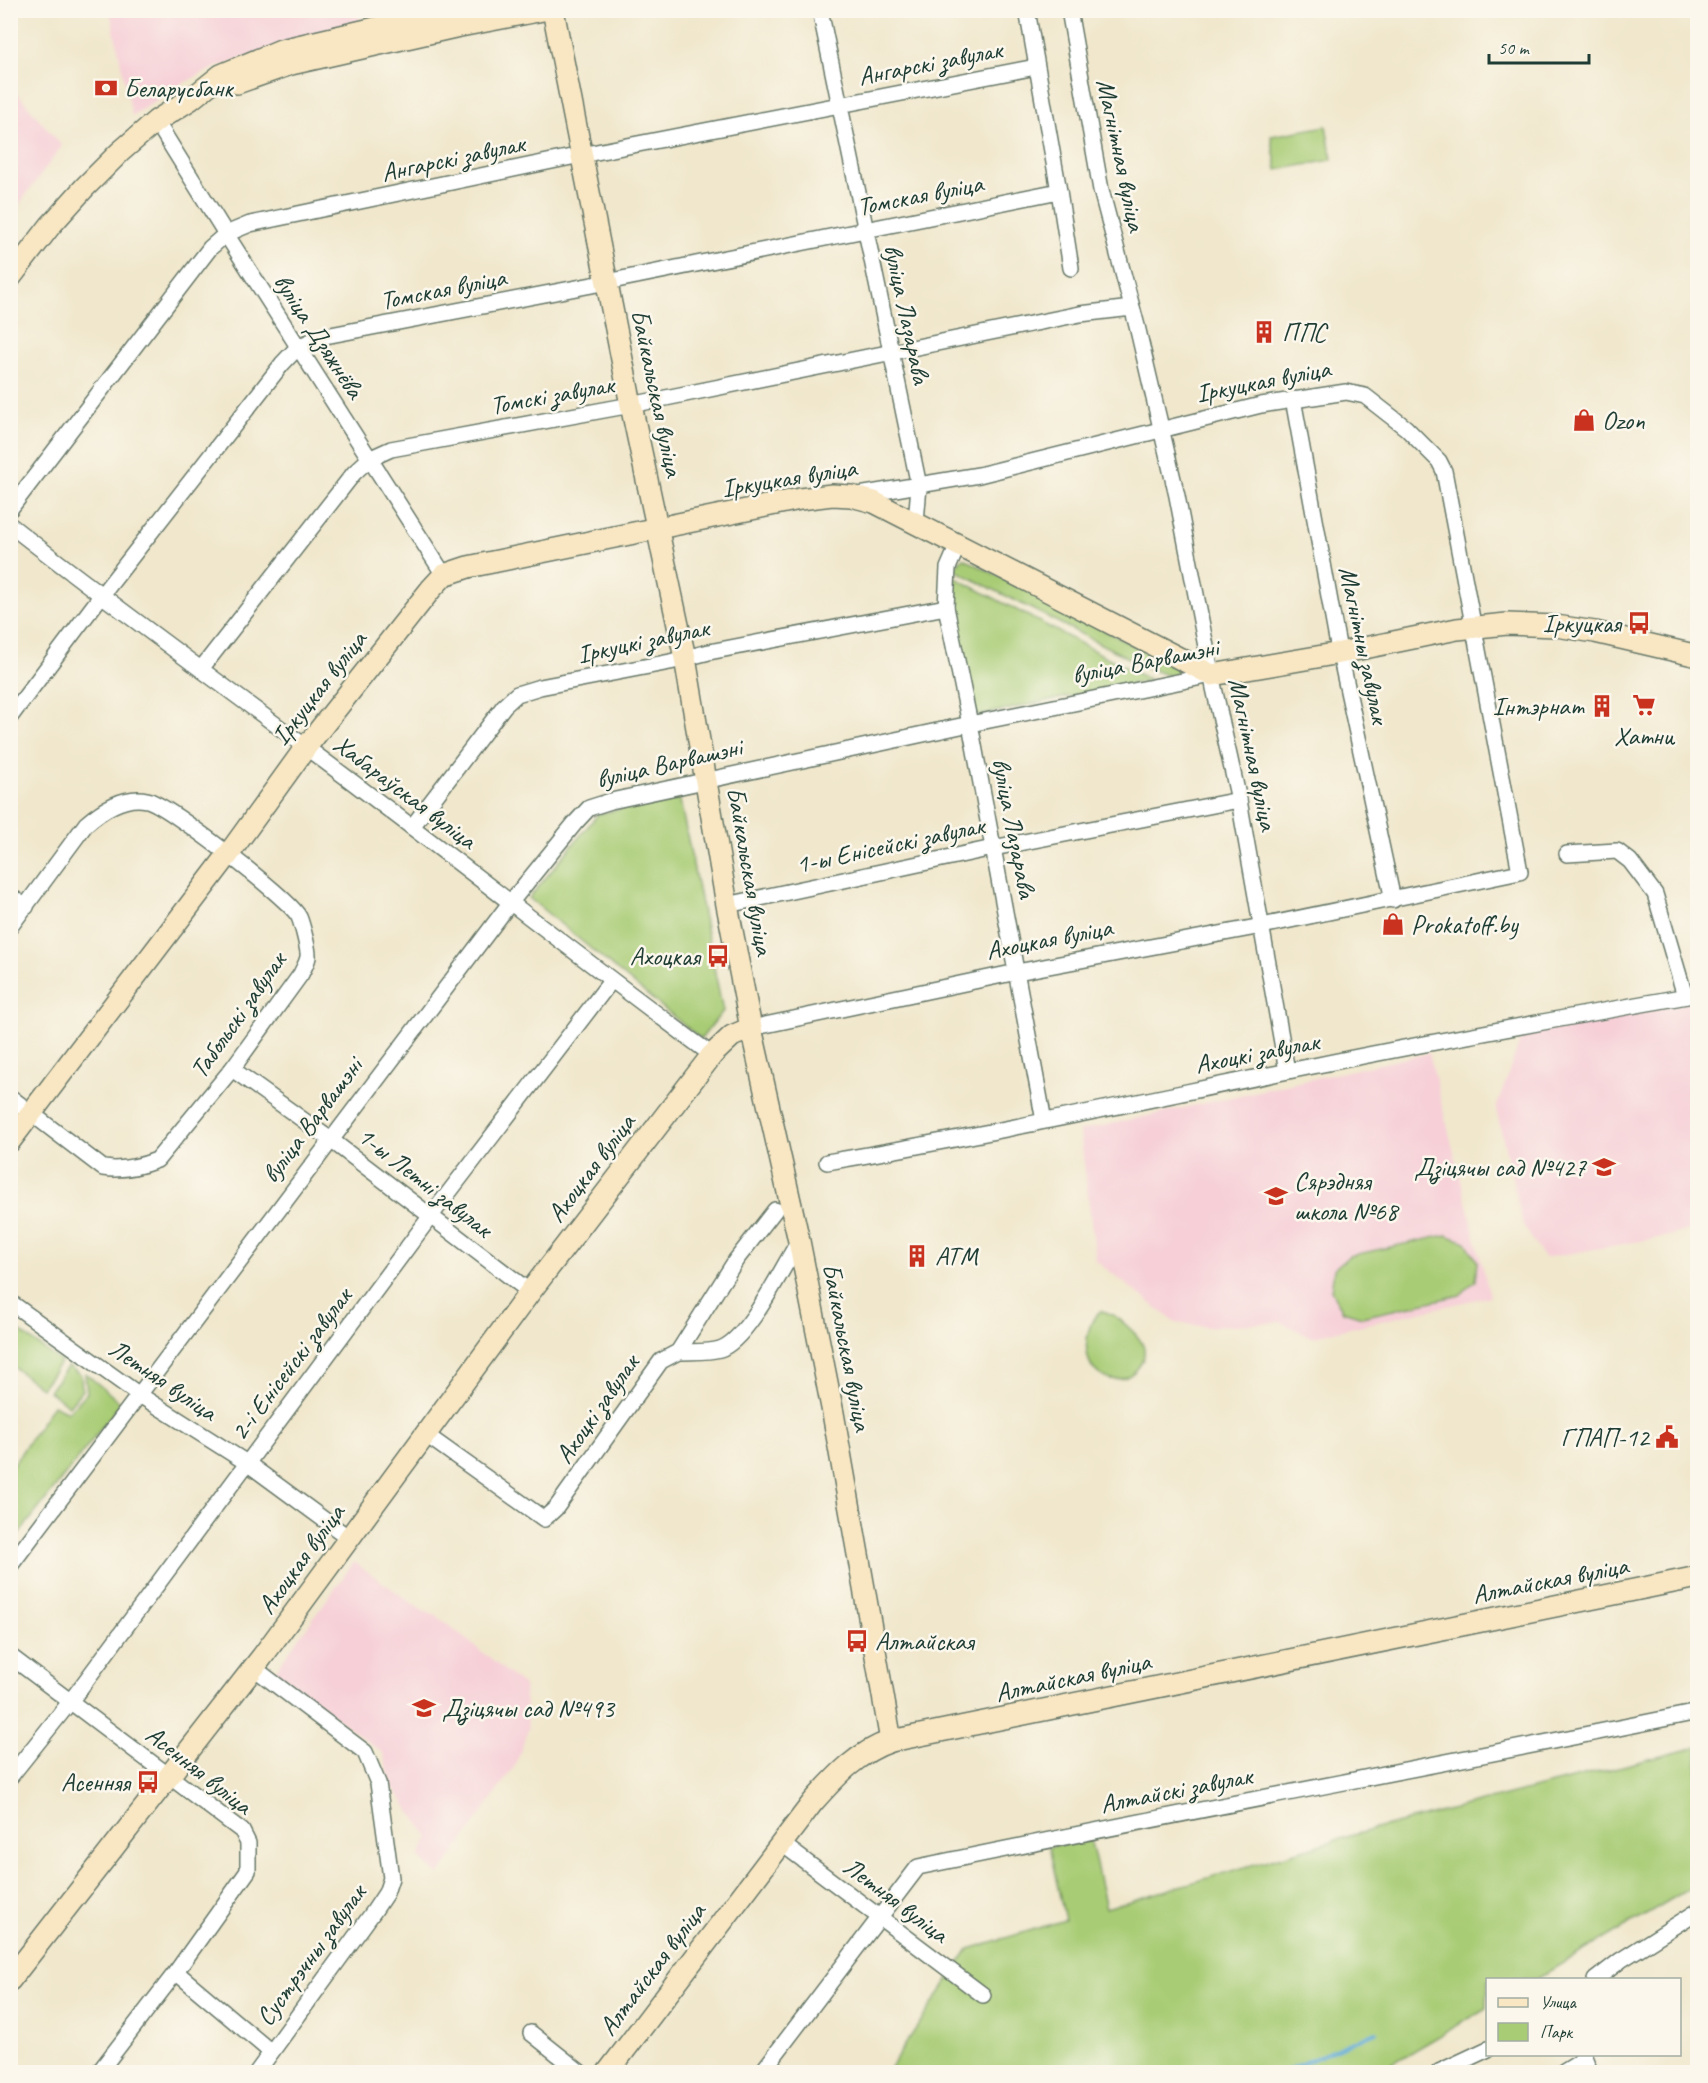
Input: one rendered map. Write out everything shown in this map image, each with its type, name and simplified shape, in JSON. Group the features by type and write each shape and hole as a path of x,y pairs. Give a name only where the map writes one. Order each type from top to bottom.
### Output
{"main road":[{"path":"10,278 50,226 85,187 156,120 191,99 221,75 281,50 453,14 543,10"},
{"name":"Байкальская вуліца","path":"553,10 631,405 686,658 727,905 751,1028 799,1240 833,1413 891,1741"},
{"name":"Іркуцкая вуліца","path":"10,1141 228,855 306,747 430,589 444,575 468,567 800,499 832,495 852,496"},
{"path":"852,496 874,501 1212,675"},
{"name":"вуліца Варвашэні","path":"1212,675 1473,627 1507,624 1556,626 1595,632 1698,656"},
{"name":"Ахоцкая вуліца","path":"10,1980 299,1609 530,1292 712,1055 732,1036 751,1028"},
{"name":"Алтайская вуліца","path":"608,2073 781,1843 838,1775 852,1762 876,1746 891,1741 1698,1577"}],"street":[{"name":"вуліца Лазарава","path":"820,10 919,486 916,522"},
{"path":"1027,10 1071,268"},
{"name":"Магнітная вуліца","path":"1069,10 1101,190 1177,496 1239,800 1287,1071"},
{"name":"Ангарскі завулак","path":"10,509 210,248 226,234 250,225 581,156 1036,67"},
{"name":"вуліца Дзяжнёва","path":"156,120 226,234 444,575"},
{"name":"Томская вуліца","path":"10,717 101,596 282,364 298,347 320,337 1059,191"},
{"name":"Томскі завулак","path":"201,669 354,473 369,459 391,449 631,405 1080,314 1132,308"},
{"name":"Іркуцкая вуліца","path":"852,496 979,475 1160,429 1293,399 1346,392 1365,396 1407,428 1439,461 1444,471 1473,627"},
{"name":"Магнітны завулак","path":"1293,399 1340,653 1393,900"},
{"name":"Хабараўская вуліца","path":"10,525 101,596 306,747 611,981 712,1055"},
{"name":"вуліца Лазарава","path":"958,545 948,568 946,607 1044,1121"},
{"name":"Іркуцкі завулак","path":"412,827 504,706 517,694 540,687 709,652 946,607"},
{"name":"Ахоцкая вуліца","path":"751,1028 1017,972 1393,900 1520,872 1473,627"},
{"name":"вуліца Варвашэні","path":"10,1566 510,903 575,822 589,808 611,801 970,724 1212,675"},
{"name":"Табольскі завулак","path":"10,927 86,824 101,810 121,801 146,799 159,804 228,855 298,916 308,956 301,974 232,1070 157,1160 141,1166 117,1170 103,1168 10,1097"},
{"name":"1-ы Енісейскі завулак","path":"727,905 993,848 1239,800"},
{"path":"1567,854 1617,851 1630,861 1655,894 1691,995"},
{"path":"10,896 26,907"},
{"name":"2-і Енісейскі завулак","path":"10,1777 70,1702 430,1217 611,981"},
{"name":"Ахоцкі завулак","path":"828,1162 1599,1010 1691,995"},
{"name":"1-ы Летні завулак","path":"232,1070 331,1140 530,1292"},
{"name":"Ахоцкі завулак","path":"425,1434 544,1518 556,1508 661,1361 678,1352 736,1260 775,1210"},
{"path":"678,1352 722,1348 734,1340 758,1311 799,1240"},
{"name":"Летняя вуліца","path":"10,1302 138,1394 247,1463 349,1538"},
{"name":"Асенняя вуліца","path":"10,1656 242,1831 248,1843 248,1871 176,1972 99,2073"},
{"name":"Сустрэчны завулак","path":"254,1668 365,1752 378,1783 391,1878 386,1893 374,1911 257,2073"},
{"name":"Алтайскі завулак","path":"762,2073 918,1867 1698,1712"},
{"name":"Летняя вуліца","path":"781,1843 983,1995"},
{"path":"1598,1978 1658,1935 1698,1911"},
{"path":"176,1972 272,2052"},
{"path":"531,2032 580,2073"},
{"path":"1439,2073 1486,2050"},
{"path":"1564,2073 1583,2056 1590,2073"}],"shaded area":[{"path":"358,10 360,22 216,67 183,83 132,116 110,11"},
{"path":"10,85 62,146 11,215 10,215"},
{"name":"Дзіцячы сад №427","path":"1697,998 1697,1227 1669,1236 1544,1258 1523,1225 1496,1109 1522,1035"},
{"name":"Сярэдняя школа №68","path":"1429,1053 1490,1296 1311,1337 1280,1322 1207,1327 1176,1323 1096,1261 1080,1131"},
{"name":"Дзіцячы сад №493","path":"354,1562 423,1611 437,1616 524,1686 528,1729 516,1764 439,1875 419,1857 429,1837 392,1786 383,1753 275,1671"}],"green space":[{"path":"1326,126 1332,160 1277,170 1271,136"},
{"path":"963,558 1180,669 1180,675 1166,675 1148,668 953,569"},
{"path":"954,577 1150,680 980,715 975,714 950,606"},
{"path":"679,796 723,1011 701,1039 529,898 598,814"},
{"path":"1446,1235 1466,1242 1477,1261 1475,1281 1460,1295 1362,1317 1343,1311 1331,1291 1334,1269 1349,1256"},
{"path":"1102,1311 1112,1314 1123,1322 1137,1335 1143,1346 1143,1358 1140,1364 1129,1376 1122,1379 1107,1378 1101,1375 1095,1371 1088,1357 1089,1331 1094,1319"},
{"path":"10,1324 61,1362 41,1388 11,1365"},
{"path":"68,1366 81,1375 82,1390 69,1406 49,1391"},
{"path":"85,1373 121,1403 11,1544 11,1468 53,1405 68,1412 87,1393"},
{"path":"1697,1747 1697,1884 1538,1978 1486,1978 1486,2009 1378,2072 887,2072 969,1949 1065,1920 1049,1847 1090,1838 1106,1908 1360,1833"}],"waterway":[{"path":"1283,2072 1376,2032"}],"place":[{"name":"Беларусбанк","path":"106,88"},
{"name":"ППС","path":"1264,332"},
{"name":"Ozon","path":"1584,420"},
{"name":"Іркуцкая","path":"1639,623"},
{"name":"Хатни","path":"1644,705"},
{"name":"Інтэрнат","path":"1602,706"},
{"name":"Prokatoff.by","path":"1393,924"},
{"name":"Ахоцкая","path":"718,956"},
{"name":"Дзіцячы сад №427","path":"1604,1167"},
{"name":"Сярэдняя школа №68","path":"1276,1196"},
{"name":"АТМ","path":"917,1256"},
{"name":"ГПАП-12","path":"1667,1437"},
{"name":"Алтайская","path":"857,1641"},
{"name":"Дзіцячы сад №493","path":"424,1708"},
{"name":"Асенняя","path":"148,1782"}]}
